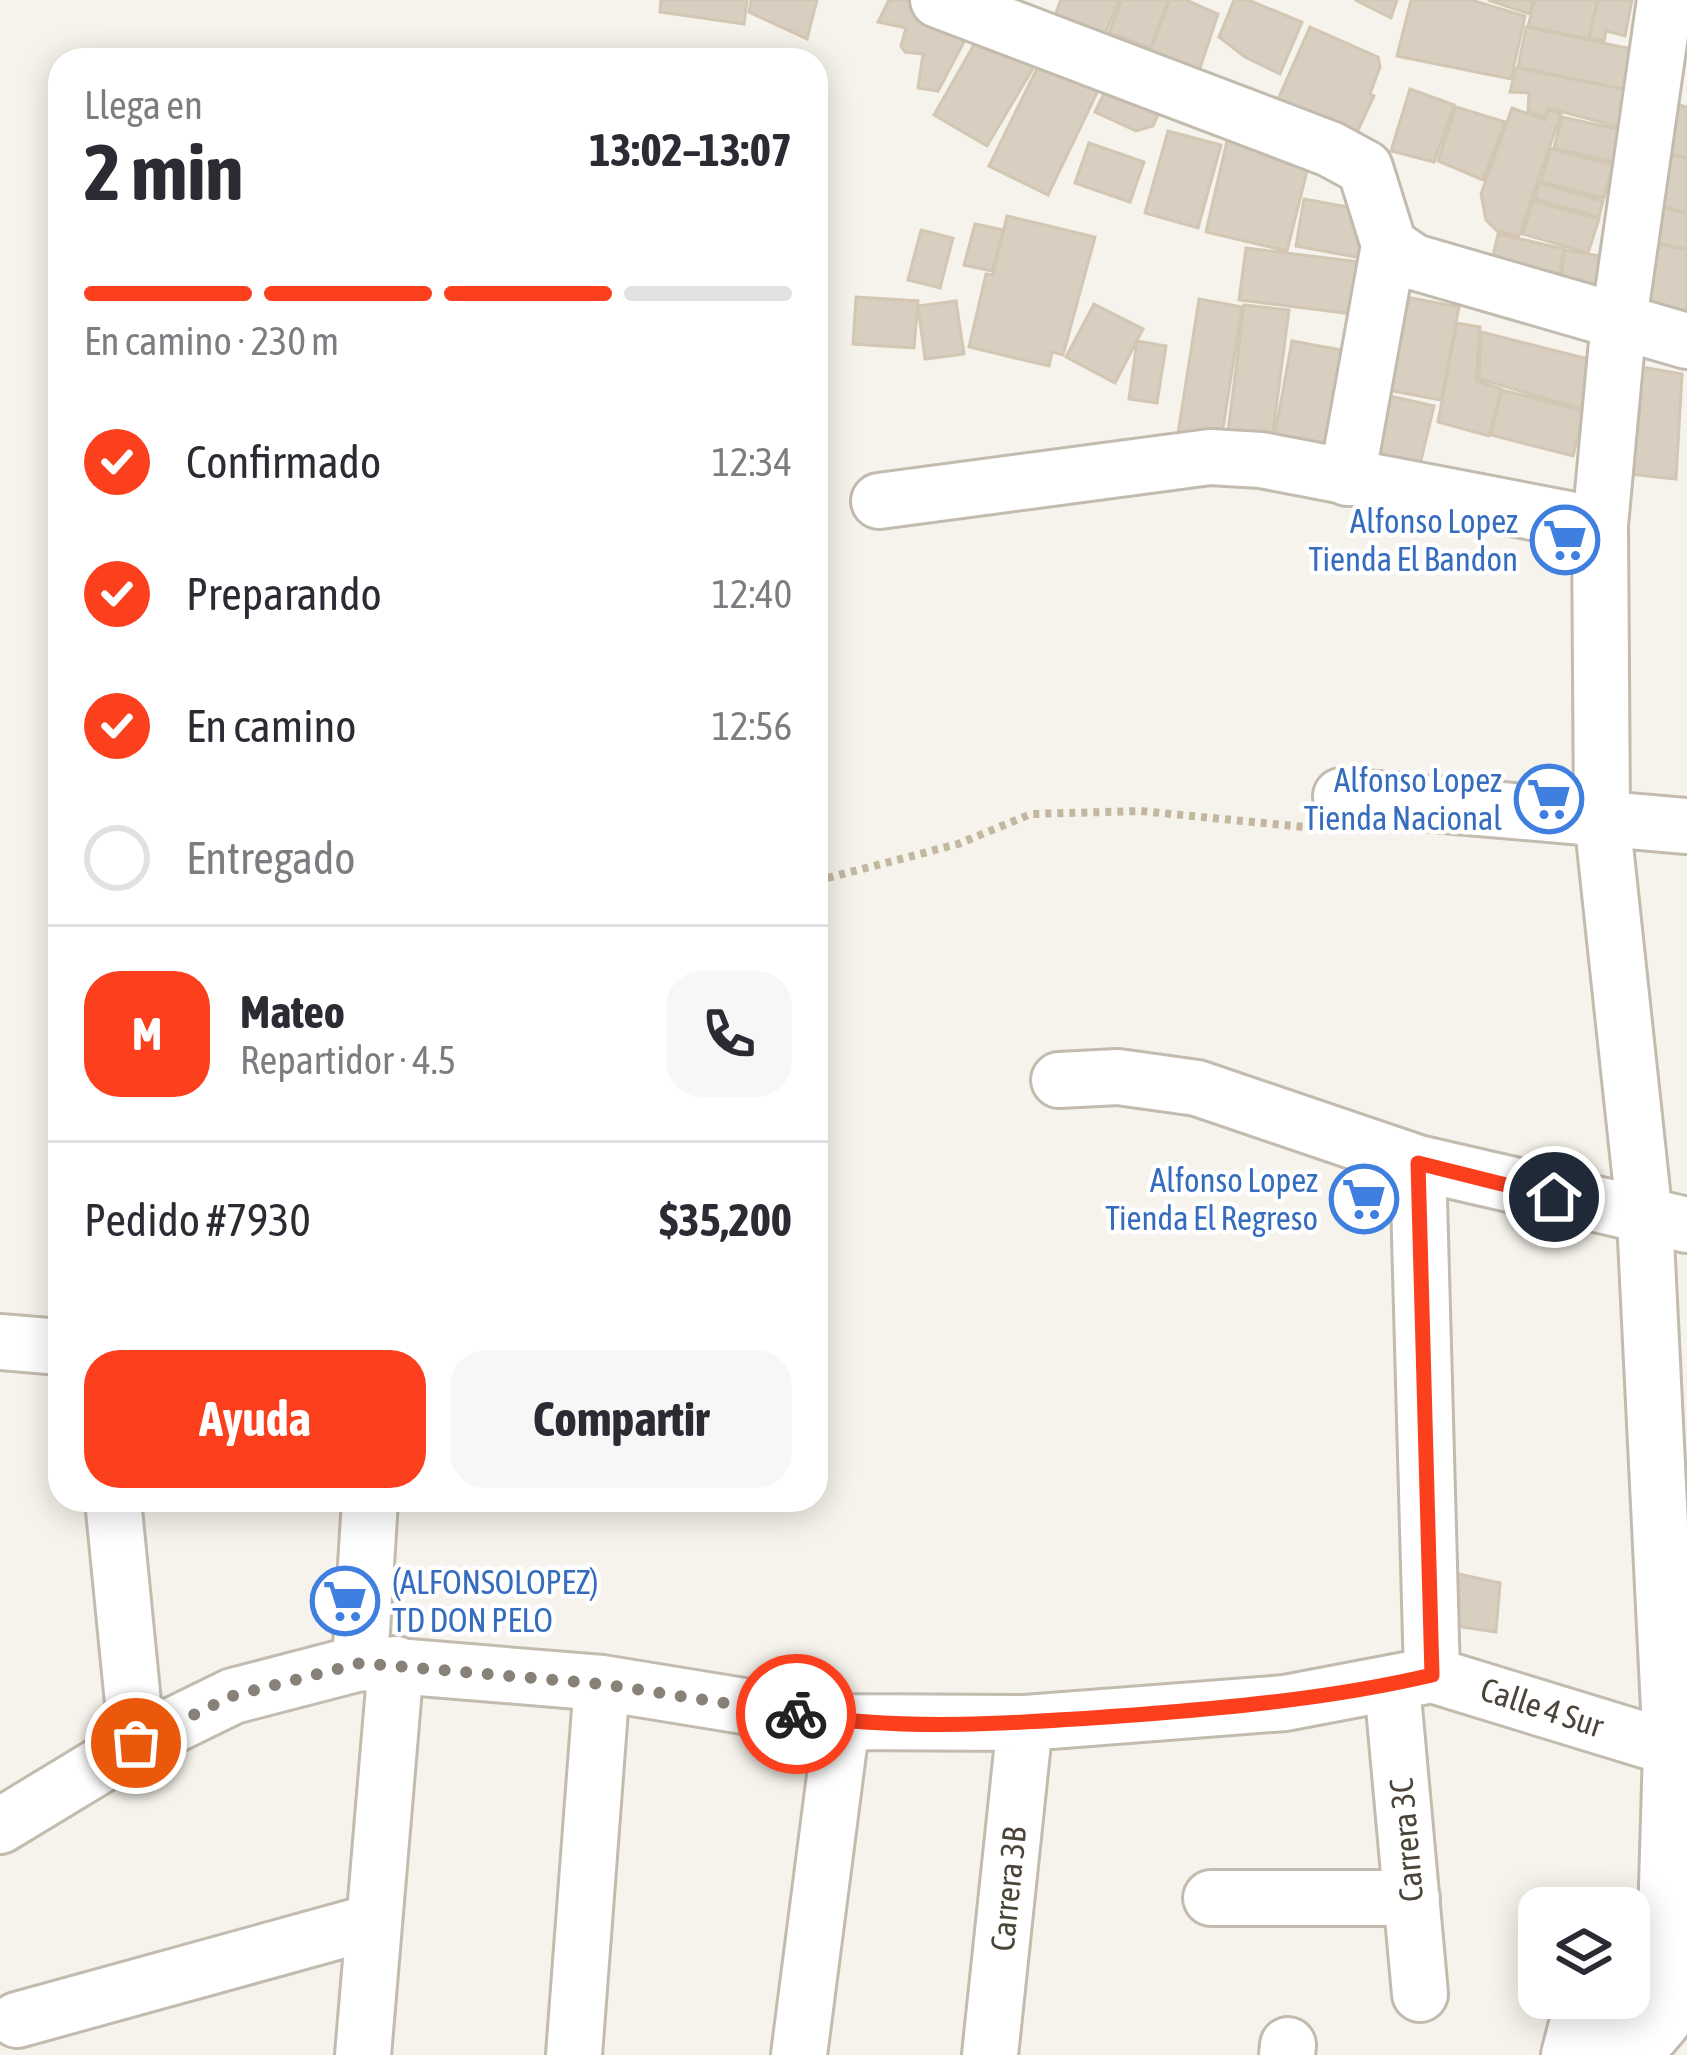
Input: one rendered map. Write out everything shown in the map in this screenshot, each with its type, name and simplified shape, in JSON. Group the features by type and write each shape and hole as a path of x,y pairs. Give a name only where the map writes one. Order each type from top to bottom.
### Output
{"street":[{"path":"938,0 1330,149 1365,168 1389,245 1347,478"},
{"path":"1571,2044 1579,2027 1652,2035 1663,2021 1679,1751 1666,1222 1602,818 1600,525 1619,320 1665,0"},
{"path":"1389,245 1414,262 1687,341"},
{"path":"879,501 1210,457 1261,460 1600,525"},
{"path":"1342,796 1687,826"},
{"path":"1059,1080 1118,1077 1197,1088 1418,1163 1666,1222"},
{"name":"Carrera 3C","path":"1418,1163 1412,1898 1420,1994"},
{"path":"0,1342 48,1346"},
{"path":"114,1512 136,1743"},
{"path":"363,2055 373,1922 378,1663 371,1512"},
{"name":"Calle 4 Sur","path":"0,1826 136,1743 232,1696 378,1663 602,1684 842,1722 1025,1723 1286,1703 1412,1680 1679,1751"},
{"path":"574,2055 602,1684"},
{"path":"799,2055 842,1722"},
{"name":"Carrera 3B","path":"990,2055 1025,1723"},
{"path":"1211,1898 1412,1898"},
{"path":"17,2020 373,1922"}],"path":[{"path":"828,878 958,844 1030,814 1141,811 1304,827 1342,796"}],"building":[{"path":"661,0 747,0 744,24 660,12"},
{"path":"751,0 817,0 807,39 749,12"},
{"path":"889,0 915,0 971,29 938,91 918,88 923,54 905,52 901,46 906,28 878,22"},
{"path":"1061,0 1119,0 1105,34 1055,15"},
{"path":"1122,0 1168,0 1151,48 1109,33"},
{"path":"1170,0 1186,0 1218,14 1194,86 1144,66"},
{"path":"1234,0 1248,0 1302,22 1280,74 1245,57 1219,37"},
{"path":"1355,0 1397,0 1391,18"},
{"path":"1411,0 1471,0 1525,16 1511,79 1397,56"},
{"path":"1488,0 1533,0 1530,14"},
{"path":"1535,0 1597,0 1589,39 1528,26"},
{"path":"1598,0 1632,0 1625,36 1606,31 1604,41 1589,38"},
{"path":"987,22 1042,53 987,146 934,115"},
{"path":"1310,27 1378,57 1380,67 1370,94 1374,96 1353,141 1271,115"},
{"path":"1526,27 1636,50 1628,90 1518,67"},
{"path":"1047,48 1105,76 1048,195 989,166"},
{"path":"1516,68 1628,90 1619,127 1548,108 1545,118 1528,111 1529,93 1510,92"},
{"path":"1111,79 1163,103 1153,126 1136,131 1095,112"},
{"path":"1410,89 1454,105 1434,162 1391,151"},
{"path":"1672,103 1687,107 1687,158 1661,152"},
{"path":"1456,107 1505,122 1483,180 1438,161"},
{"path":"1512,108 1545,120 1549,110 1561,114 1519,236 1497,231 1486,220 1481,194"},
{"path":"1562,117 1621,130 1613,162 1554,148"},
{"path":"1230,128 1313,147 1287,251 1206,232"},
{"path":"1168,131 1221,145 1198,228 1145,213"},
{"path":"1089,143 1144,162 1130,202 1075,183"},
{"path":"1551,149 1613,165 1604,198 1541,182"},
{"path":"1668,154 1687,159 1687,212 1657,205"},
{"path":"1539,183 1603,201 1599,217 1535,199"},
{"path":"1304,199 1369,211 1361,258 1296,246"},
{"path":"1533,201 1599,219 1588,253 1523,234"},
{"path":"1655,207 1687,213 1687,249 1648,241"},
{"path":"1007,216 1095,237 1063,355 1052,352 1049,366 969,347 986,274 993,275"},
{"path":"975,224 1003,230 992,271 964,265"},
{"path":"921,230 953,238 940,288 908,280"},
{"path":"1498,234 1564,249 1555,294 1488,279"},
{"path":"1648,242 1687,250 1687,314 1633,301"},
{"path":"1246,248 1368,263 1361,315 1239,300"},
{"path":"1565,250 1617,259 1607,307 1558,297"},
{"path":"1400,296 1459,307 1441,400 1382,389"},
{"path":"856,297 918,301 914,348 853,344"},
{"path":"1199,299 1242,307 1220,447 1175,453"},
{"path":"956,301 964,354 925,359 918,306"},
{"path":"1094,304 1143,329 1115,383 1066,357"},
{"path":"1244,305 1289,310 1271,447 1226,447"},
{"path":"1457,323 1480,327 1476,381 1501,389 1489,436 1438,422"},
{"path":"1481,332 1588,359 1585,410 1479,379"},
{"path":"1137,341 1166,346 1157,403 1129,399"},
{"path":"1292,341 1347,351 1331,444 1275,434"},
{"path":"1630,365 1682,374 1676,479 1619,473"},
{"path":"1502,390 1584,411 1573,456 1491,435"},
{"path":"1381,394 1434,406 1417,477 1364,465"},
{"path":"1449,1572 1500,1583 1496,1632 1442,1624"}],"way so far":[{"path":"136,1743 232,1696 361,1663 602,1684 796,1714"}],"place":[{"name":"Alfonso Lopez Tienda El Bandon","path":"1565,540"},
{"name":"Alfonso Lopez Tienda Nacional","path":"1549,799"},
{"name":"Alfonso Lopez Tienda El Regreso","path":"1364,1199"},
{"name":"(ALFONSOLOPEZ) TD DON PELO","path":"345,1601"}],"route":[{"path":"796,1714 842,1722 1025,1723 1286,1703 1432,1675 1418,1163 1554,1197"}]}
